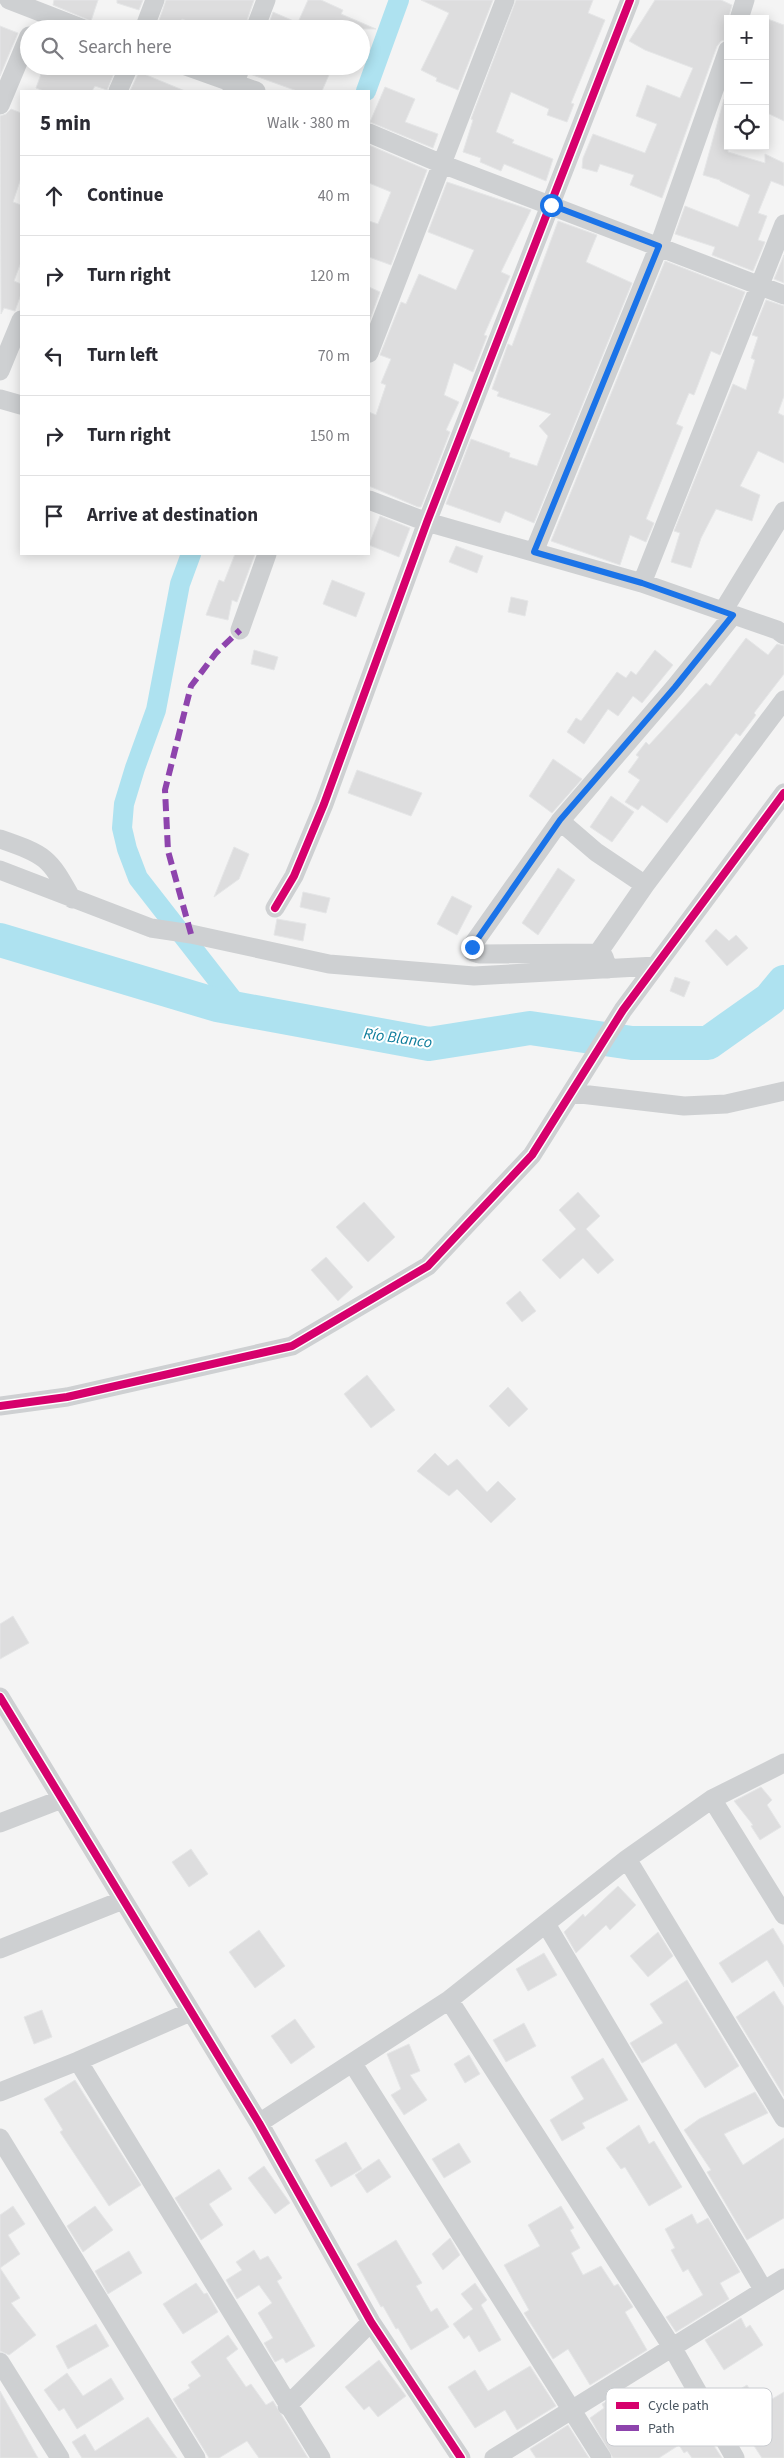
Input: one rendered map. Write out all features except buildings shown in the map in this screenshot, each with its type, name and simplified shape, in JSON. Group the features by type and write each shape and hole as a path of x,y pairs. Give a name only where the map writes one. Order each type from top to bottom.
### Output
{"street":[{"path":"9,0 41,6 67,20"},
{"path":"147,20 155,0"},
{"path":"258,20 266,0"},
{"path":"370,349 505,0"},
{"path":"275,908 294,876 324,804 427,522 630,0"},
{"path":"740,15 745,0"},
{"path":"36,20 41,6"},
{"path":"0,105 20,57"},
{"path":"534,552 659,246 724,60"},
{"path":"118,90 125,75"},
{"path":"218,75 236,80 254,90"},
{"path":"370,133 442,164 784,295"},
{"path":"642,583 784,224"},
{"path":"0,371 20,322"},
{"path":"0,399 20,405"},
{"path":"370,500 427,522 642,583 784,635"},
{"path":"608,969 604,957 598,952 479,954 473,952 472,947 560,820 669,694 728,613 784,511"},
{"path":"240,630 267,555"},
{"path":"598,952 645,885 784,700"},
{"path":"0,1406 67,1397 292,1346 428,1266 532,1155 623,1010 784,793"},
{"path":"560,820 596,852 645,885"},
{"path":"0,839 34,851 46,859 55,868 72,899"},
{"path":"0,870 150,928 329,964 474,976 656,966"},
{"path":"572,1093 684,1106 726,1104 784,1091"},
{"path":"0,1697 259,2123 371,2322 461,2458"},
{"path":"259,2123 353,2064 449,2000 626,1859 712,1799 784,1763"},
{"path":"0,1823 62,1799"},
{"path":"712,1799 784,1915"},
{"path":"626,1859 784,2118"},
{"path":"0,1949 123,1900"},
{"path":"546,1924 763,2289"},
{"path":"449,2000 672,2348 695,2388"},
{"path":"0,2092 78,2061 190,2012"},
{"path":"78,2061 321,2458"},
{"path":"353,2064 602,2458"},
{"path":"0,2138 196,2458"},
{"path":"494,2458 571,2408 672,2348 763,2289 784,2278"},
{"path":"288,2406 371,2322"},
{"path":"0,2362 60,2458"},
{"path":"728,2446 735,2458"}],"waterway":[{"path":"366,90 399,0"},
{"path":"191,555 180,584 156,710 124,804 122,828 127,849 138,878 240,1009"},
{"name":"Río Blanco","path":"0,940 217,1005 429,1044 530,1028 632,1043 708,1043 770,999 784,982"}],"marked path":[{"path":"191,934 168,851 165,790 191,686 216,653 240,630"}],"cycle path":[{"path":"275,908 294,876 324,804 427,522 630,0"},
{"path":"0,1406 67,1397 292,1346 428,1266 532,1155 623,1010 784,793"},
{"path":"0,1697 259,2123 371,2322 461,2458"}],"route":[{"path":"472,947 560,820 675,687 733,615 642,583 534,552 659,246 551,205"}]}
